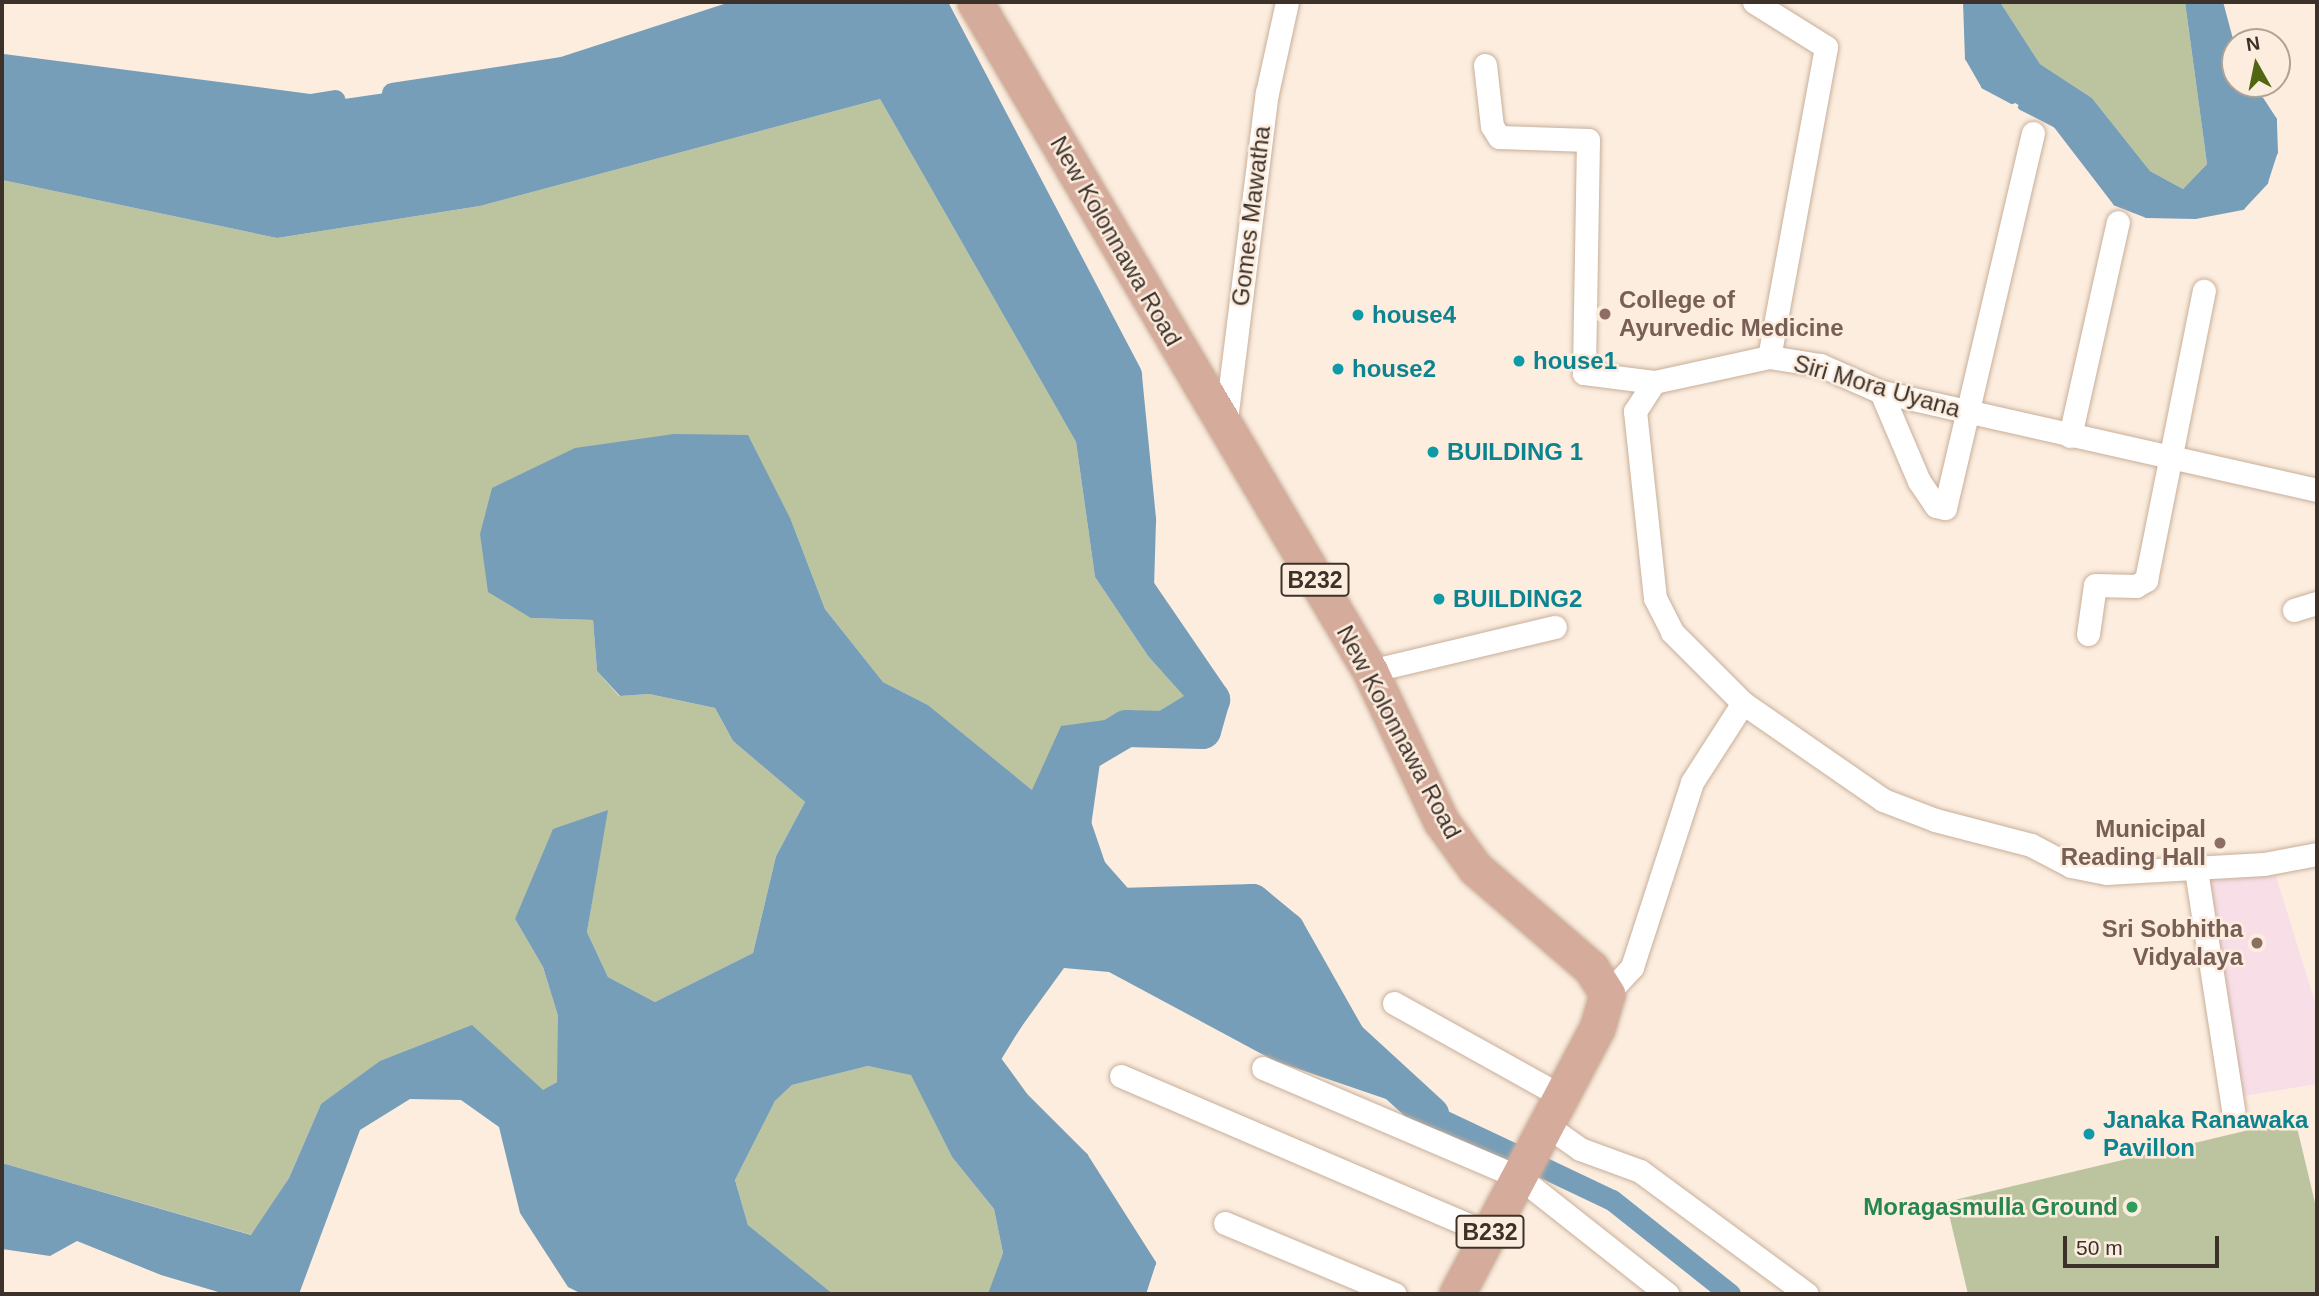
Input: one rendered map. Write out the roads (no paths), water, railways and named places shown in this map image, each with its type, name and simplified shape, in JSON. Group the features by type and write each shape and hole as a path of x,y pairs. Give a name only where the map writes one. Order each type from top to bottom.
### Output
{"main road":[{"name":"New Kolonnawa Road","path":"976,3 1225,432 1370,671 1441,821 1475,868 1591,968 1607,994"},
{"name":"B232","path":"1457,1294 1597,1028 1607,994"}],"street":[{"name":"Gomes Mawatha","path":"1225,432 1267,93 1287,2"},
{"path":"1754,2 1826,47 1769,358"},
{"name":"Siri Mora Uyana","path":"1485,65 1492,126 1499,137 1588,140 1584,373 1654,382 1769,358 1820,365 1881,392 2317,490"},
{"path":"1881,392 1919,481 1936,506 1945,508 2033,134"},
{"path":"2070,436 2118,222"},
{"path":"2088,634 2095,585 2136,586 2146,580 2204,291"},
{"path":"1654,382 1635,411 1655,598 1672,632 1743,703 1884,800 1935,820 2031,845 2083,869 2105,873 2196,870 2317,854"},
{"path":"2294,610 2317,603"},
{"path":"1370,671 1555,627"},
{"path":"1607,994 1632,967 1692,782 1743,703"},
{"path":"2196,870 2234,1110"},
{"path":"1394,1003 1550,1118 1580,1149 1640,1171 1807,1294"},
{"path":"1263,1068 1521,1173 1644,1286 1667,1294"},
{"path":"1121,1076 1489,1234"},
{"path":"1225,1223 1395,1294"}],"water":[{"path":"762,2 927,2 1123,376 1137,520 1135,588 1211,699 1202,730 1126,728 1082,754 1072,824 1088,871 1119,906 1252,902 1286,930 1348,1038 1430,1114 1275,1061 1109,972 1064,968 998,1059 1025,1096 1085,1156 1153,1263 1143,1294 988,1294 1003,1253 994,1209 952,1157 911,1075 868,1066 792,1085 775,1101 735,1180 748,1225 833,1294 582,1294 568,1287 520,1213 499,1127 461,1100 410,1099 360,1130 299,1294 225,1294 161,1275 77,1241 50,1256 2,1249 2,1163 251,1235 289,1178 321,1104 380,1061 472,1025 543,1090 557,1082 558,1016 543,967 515,919 553,829 608,810 587,932 608,977 655,1002 753,953 776,856 805,802 733,741 715,708 649,694 620,696 597,671 593,620 531,618 488,592 480,534 492,488 575,448 674,434 748,435 791,520 825,609 883,682 928,705 1032,790 1061,726 1156,713 1184,696 1148,656 1095,577 1076,442 880,99 480,206 277,238 2,180 2,64 310,104 562,67"},
{"path":"1966,2 2000,2 2040,64 2092,98 2150,171 2183,189 2207,164 2185,2 2220,2 2227,28 2221,28 2221,98 2260,98 2274,120 2275,152 2265,182 2242,207 2195,216 2147,215 2116,203 2055,125 1984,86 1968,58"}],"waterway":[{"path":"392,93 562,67 762,2"},
{"path":"927,2 1123,376 1137,520 1135,588 1211,699 1202,730 1126,728 1082,754 1072,824 1088,871 1119,906 1252,902 1286,930 1347,1038 1430,1114"},
{"path":"1966,2 1968,58 1984,86 2012,101"},
{"path":"2220,2 2227,28"},
{"path":"2,64 310,104 335,100"},
{"path":"2021,107 2056,125 2116,203 2147,215 2195,216 2242,207 2265,182 2275,152 2274,120 2261,100"},
{"path":"1036,997 998,1059 1025,1096 1085,1156 1153,1263 1143,1294"},
{"path":"1430,1114 1612,1200 1730,1294"}],"place":[{"name":"College of Ayurvedic Medicine","path":"1605,314"},
{"name":"house4","path":"1358,315"},
{"name":"house1","path":"1519,361"},
{"name":"house2","path":"1338,369"},
{"name":"BUILDING 1","path":"1433,452"},
{"name":"BUILDING2","path":"1439,599"},
{"name":"Municipal Reading Hall","path":"2220,843"},
{"name":"Sri Sobhitha Vidyalaya","path":"2257,943"},
{"name":"Janaka Ranawaka Pavillon","path":"2089,1134"},
{"name":"Moragasmulla Ground","path":"2132,1207"}]}
